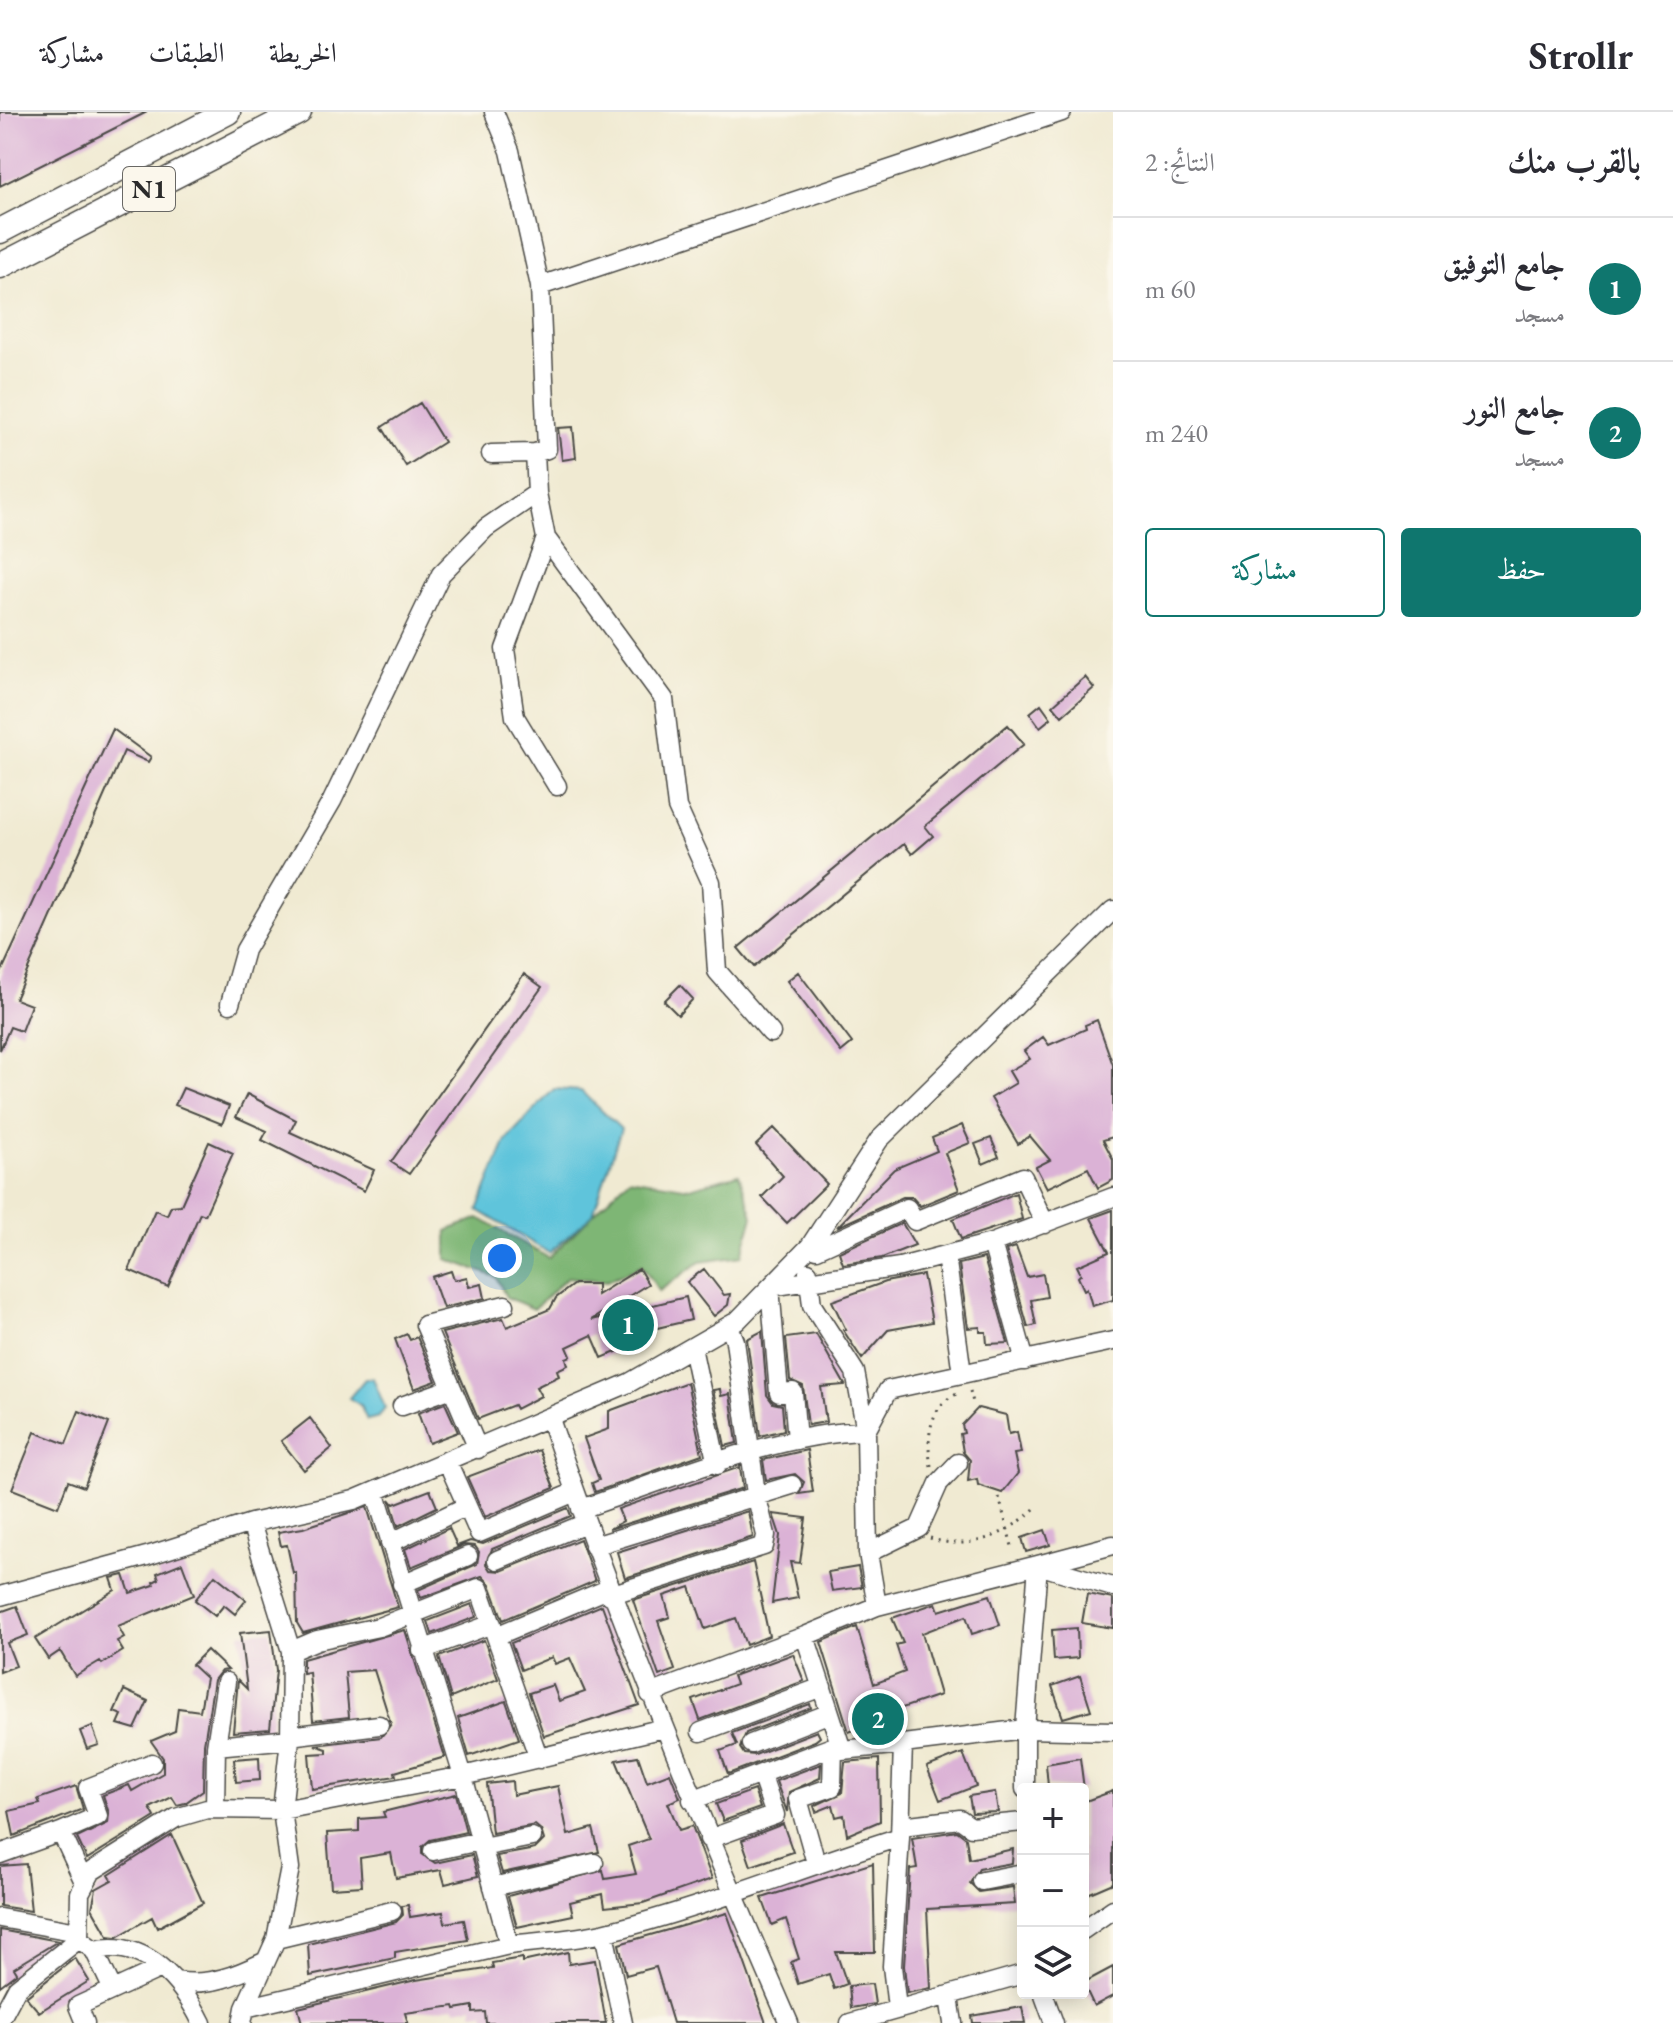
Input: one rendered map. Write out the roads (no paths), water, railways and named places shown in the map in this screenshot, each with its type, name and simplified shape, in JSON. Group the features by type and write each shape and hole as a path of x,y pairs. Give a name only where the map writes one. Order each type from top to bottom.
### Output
{"highway":[{"name":"N1","path":"0,231 228,112"},
{"name":"N1","path":"0,266 299,112"}],"street":[{"path":"491,454 535,453 547,449 540,286 510,151 494,112"},
{"path":"540,286 1062,112"},
{"path":"535,453 537,493 546,538 664,699 677,807 711,882 717,971 771,1033"},
{"path":"230,1004 245,950 332,801 441,574 486,528 537,493"},
{"path":"546,538 505,649 515,717 557,786"},
{"path":"0,1596 147,1556 251,1523 354,1500 629,1383 729,1326 808,1248 879,1140 1113,910"},
{"path":"808,1248 817,1249 907,1208 915,1221 1023,1177 1045,1224"},
{"path":"770,1287 900,1267 992,1243 1113,1197"},
{"path":"992,1243 1025,1361"},
{"path":"808,1248 812,1305 855,1372 866,1431 868,1553 877,1606"},
{"path":"946,1255 962,1374"},
{"path":"770,1287 779,1393 793,1392 797,1440"},
{"path":"478,1449 425,1325 505,1305"},
{"path":"422,1650 764,1546 766,1535 756,1494 753,1453 735,1341 729,1326"},
{"path":"866,1431 888,1390 1113,1341"},
{"path":"692,1347 717,1465"},
{"path":"402,1406 452,1388"},
{"path":"550,1419 609,1592 692,1800 789,2023"},
{"path":"447,1461 479,1533 580,1508 797,1440 839,1431 866,1431"},
{"path":"868,1553 919,1528 939,1483 958,1463"},
{"path":"594,1546 792,1485"},
{"path":"375,1491 463,1776 509,1945"},
{"path":"390,1543 467,1506"},
{"path":"497,1560 580,1508"},
{"path":"244,2015 276,1939 290,1868 282,1810 290,1738 291,1651 251,1523"},
{"path":"650,1694 877,1606 1113,1545"},
{"path":"402,1584 468,1556"},
{"path":"1038,1565 1113,1587"},
{"path":"1025,1783 1025,1729 1038,1565"},
{"path":"291,1651 317,1640 379,1627 479,1588 539,1759"},
{"path":"805,1636 830,1713 836,1745 832,1787 798,1799 816,1863"},
{"path":"215,1809 216,1746 226,1682"},
{"path":"701,1732 822,1687"},
{"path":"751,1744 830,1713"},
{"path":"216,1746 379,1725"},
{"path":"113,1990 84,1940 80,1893 92,1871 176,1818 215,1809 282,1810 463,1776 664,1728"},
{"path":"836,1745 842,1750 1025,1729 1113,1731"},
{"path":"897,2008 892,1966 903,1744"},
{"path":"692,1800 836,1745"},
{"path":"0,1854 98,1816 88,1788 152,1763"},
{"path":"709,1839 775,1815 761,1774"},
{"path":"244,2015 509,1945 604,1933 734,1896 900,1832 960,1819 971,1827 1017,1823"},
{"path":"61,1832 85,1884"},
{"path":"433,1851 532,1837"},
{"path":"493,1887 594,1863"},
{"path":"982,1881 1017,1874"},
{"path":"1087,1927 1113,1909"},
{"path":"276,1939 392,1911"},
{"path":"0,1918 148,1956 186,1990 202,2023"},
{"path":"604,1933 623,2023"},
{"path":"0,2020 17,1988 84,1940"},
{"path":"176,1981 189,1984 231,1978 266,1961"},
{"path":"85,2023 78,2006 161,1968"},
{"path":"850,2023 877,2019 897,2008 949,1997 1017,1976"},
{"path":"949,1997 953,2023"},
{"path":"1045,1999 1054,2023"}],"water":[{"path":"554,1089 581,1091 621,1129 593,1214 549,1253 478,1210 506,1140"},
{"path":"373,1378 385,1408 379,1417 367,1420 360,1405 349,1398 365,1379"}],"place":[{"name":"جامع التوفيق","path":"628,1325"},
{"name":"جامع النور","path":"878,1719"}]}
